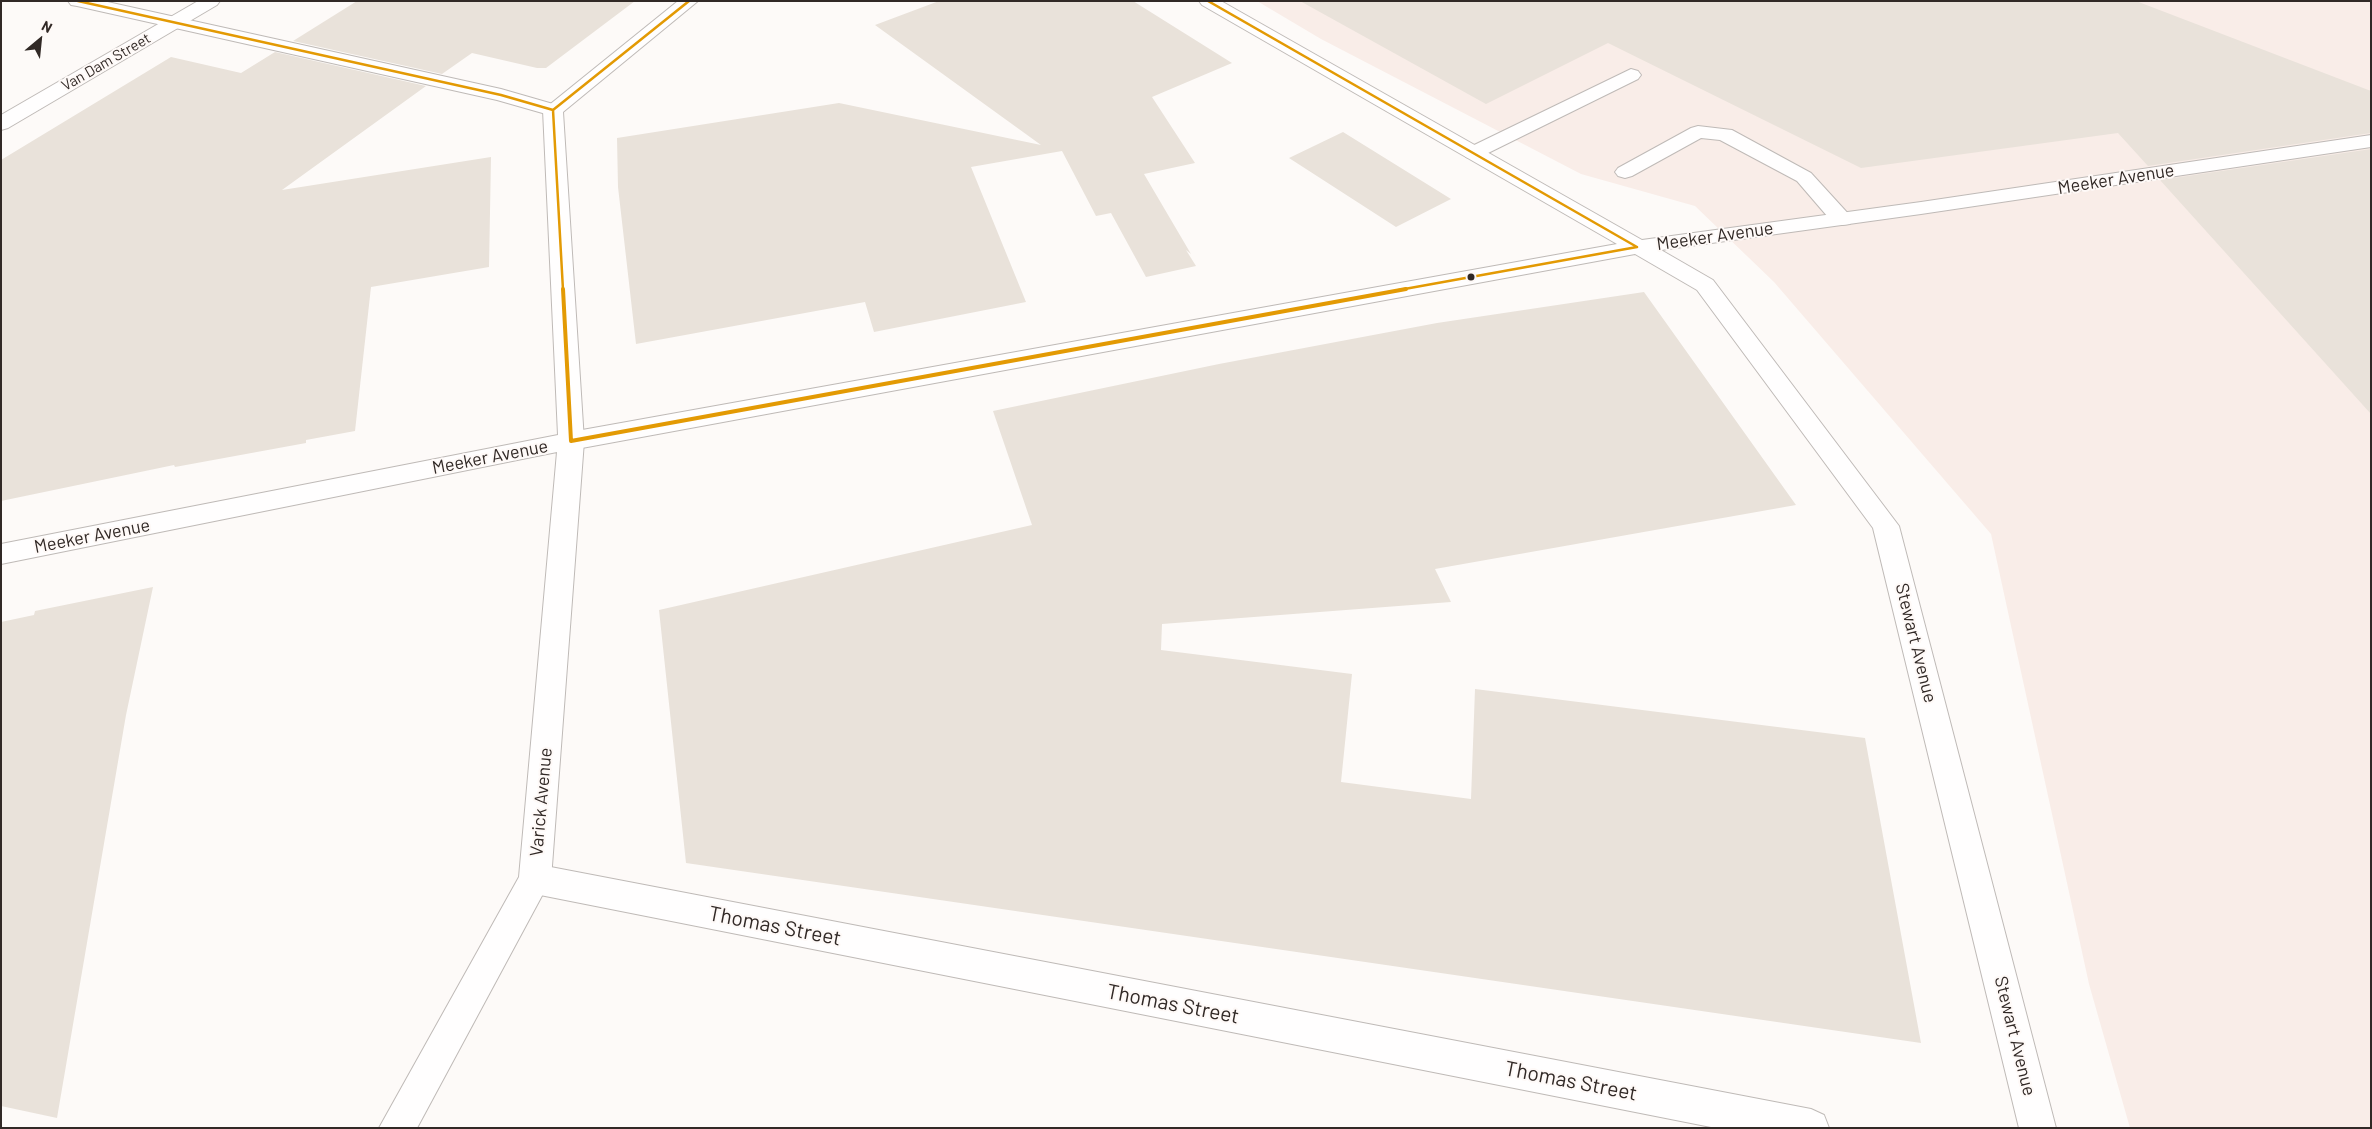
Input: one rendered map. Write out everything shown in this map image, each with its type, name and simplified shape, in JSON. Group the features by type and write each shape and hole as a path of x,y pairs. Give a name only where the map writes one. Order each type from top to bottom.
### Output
{"street":[{"path":"77,1 501,95 554,110 689,1"},
{"name":"Van Dam Street","path":"1,124 211,1"},
{"name":"Stewart Avenue","path":"1208,1 1705,285 1886,526 2038,1128"},
{"path":"1473,153 1631,75"},
{"name":"Varick Avenue","path":"397,1128 535,879 571,441 554,110"},
{"path":"1625,172 1698,132 1725,134 1804,177 1842,219"},
{"name":"Meeker Avenue","path":"1,554 571,441 1637,247 1842,219 2371,141"},
{"name":"Thomas Street","path":"535,879 1811,1128"}],"shaded area":[{"path":"1257,1 2371,1 2371,1128 2130,1128 2089,984 1991,534 1774,282 1695,206 1581,174 1321,39"}],"building":[{"path":"357,1 635,1 546,68 537,68 472,53 442,74 293,41"},
{"path":"939,1 1133,1 1232,63 1152,97 1195,163 1144,174 1191,254 1186,250 1196,266 1146,277 1111,213 1096,216 1062,151 971,167 1026,302 874,332 865,302 636,344 618,187 617,138 839,103 1041,145 875,25"},
{"path":"1300,1 2136,1 2371,91 2371,133 2148,166 2118,133 1861,168 1608,43 1486,104"},
{"path":"275,52 426,86 282,190 491,157 489,267 371,287 355,431 306,440 306,443 175,467 174,465 1,501 1,160 171,57 241,73"},
{"path":"1343,132 1451,199 1396,227 1289,158"},
{"path":"2371,149 2371,414 2160,180"},
{"path":"1644,292 1796,505 1435,569 1451,602 1162,624 1161,650 1352,674 1341,782 1471,799 1475,689 1865,738 1921,1043 686,863 659,610 1032,525 993,411 1219,364 1437,323"},
{"path":"153,587 126,715 57,1118 1,1106 1,622 34,615 35,611"}],"transit line":[{"path":"78,1 501,95 553,110"},
{"path":"553,110 689,1"},
{"path":"1208,1 1637,247"},
{"path":"553,110 571,441"},
{"path":"571,441 1637,247"}]}
